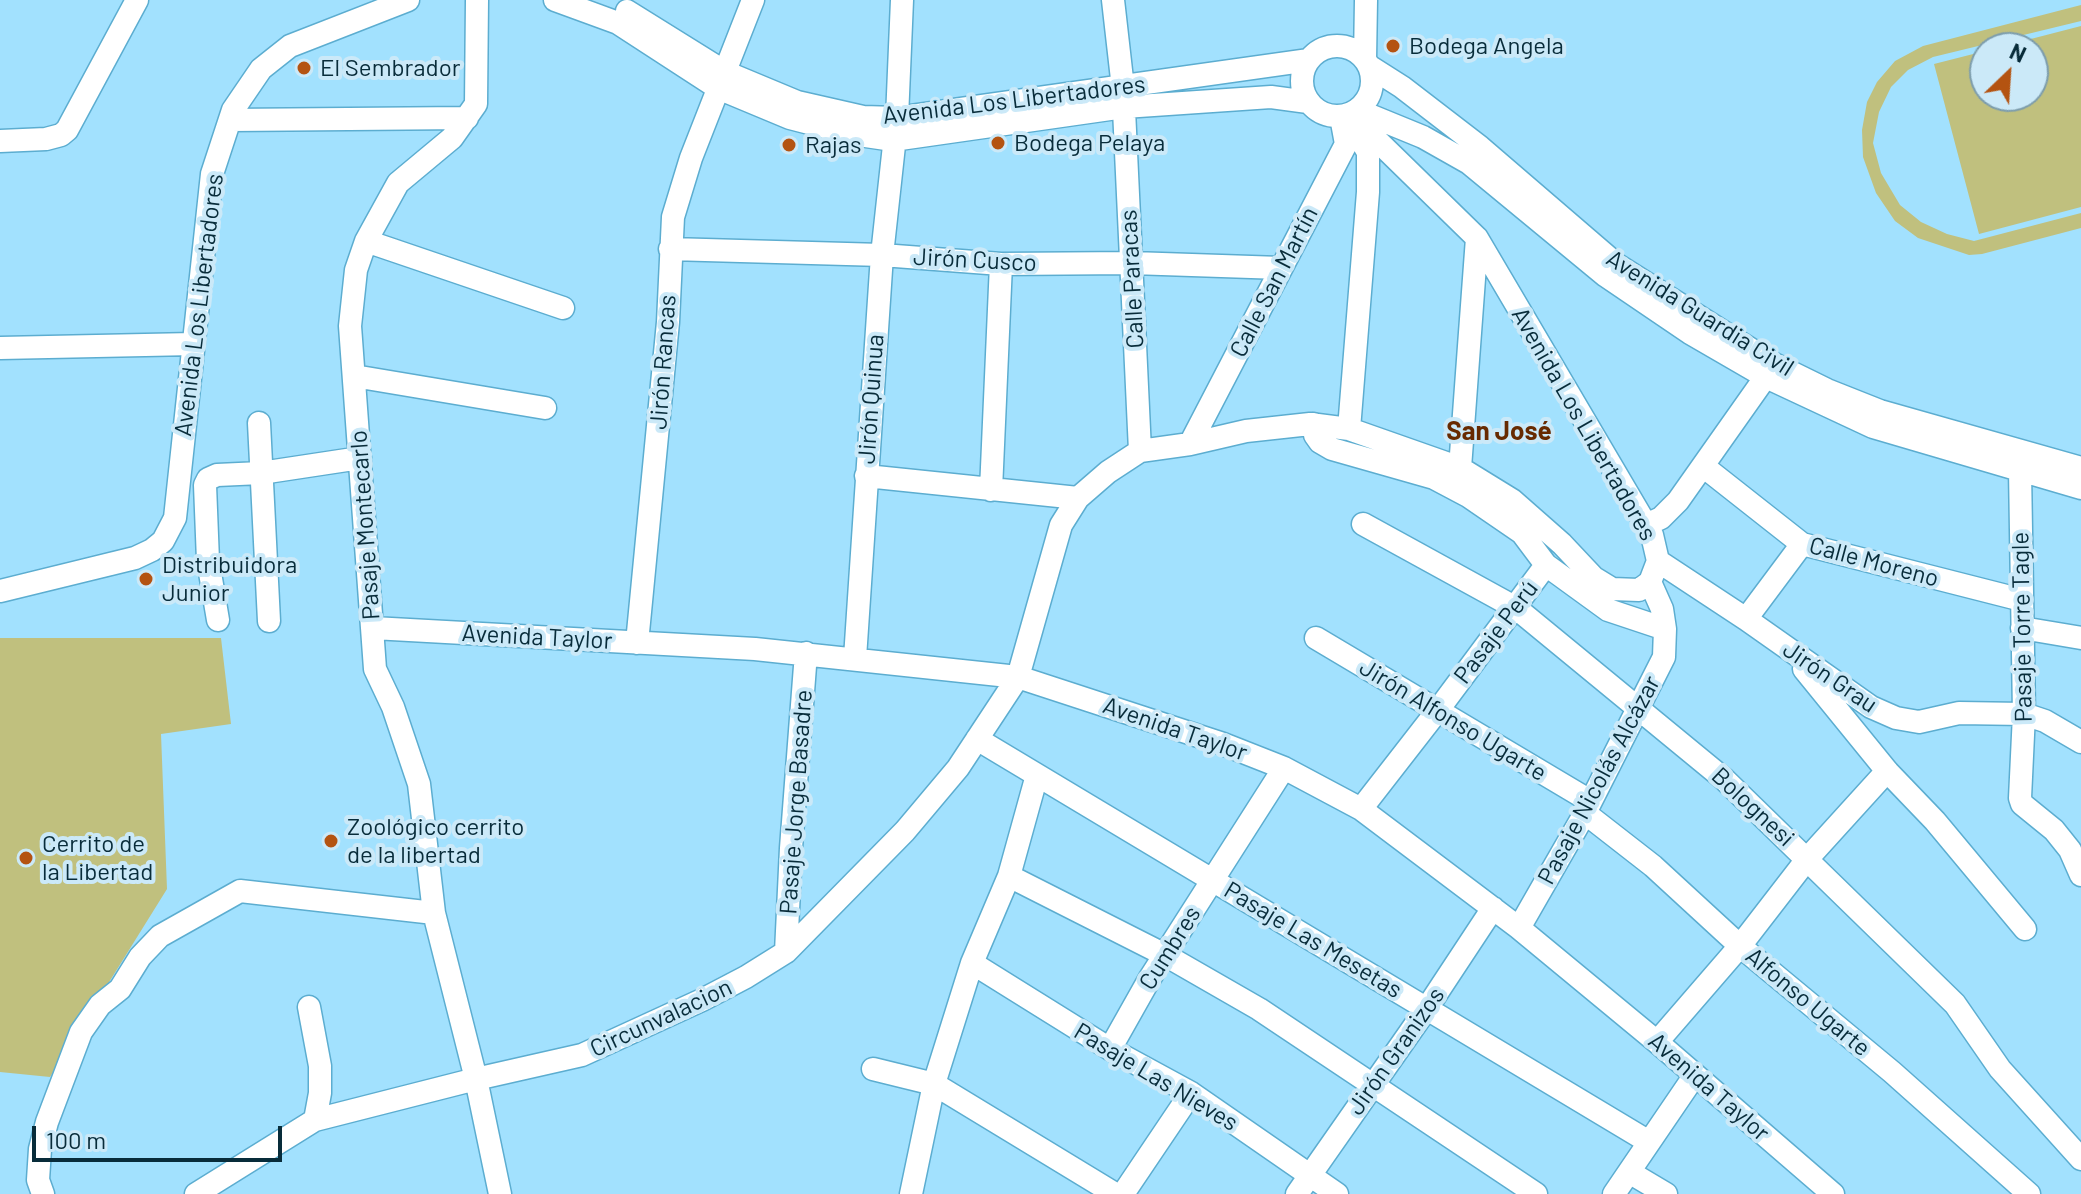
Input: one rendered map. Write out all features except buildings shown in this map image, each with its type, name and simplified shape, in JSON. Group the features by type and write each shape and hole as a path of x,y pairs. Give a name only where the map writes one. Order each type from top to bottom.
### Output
{"street":[{"name":"Avenida Los Libertadores","path":"0,591 135,558 163,541 175,518 212,174 233,110 261,69 290,46 408,0"},
{"name":"Pasaje Montecarlo","path":"477,0 476,104 452,138 398,183 366,241 356,270 350,326 375,669 393,707 419,784 434,913 476,1079 500,1194"},
{"name":"Avenida Los Libertadores","path":"555,0 618,23 790,118 852,134 1124,98 1235,72 1309,60"},
{"name":"Avenida Los Libertadores","path":"601,0 624,9 722,80"},
{"name":"Jirón Rancas","path":"637,643 668,322 673,217 691,158 753,0"},
{"name":"Jirón Quinua","path":"855,658 902,0"},
{"name":"Calle Paracas","path":"1113,0 1124,98 1140,451"},
{"path":"0,141 46,139 67,130 134,1"},
{"path":"1366,2 1367,63 1372,76 1370,95 1349,114 1323,114 1308,102 1301,81 1309,60 1314,54 1330,47 1366,2"},
{"path":"1330,47 1350,49 1367,63"},
{"name":"Avenida Guardia Civil","path":"1367,63 1480,147 1616,264 1770,371"},
{"path":"1235,72 1237,100"},
{"name":"Avenida Los Libertadores","path":"1124,98 1237,100 1271,97 1308,102"},
{"name":"Avenida Los Libertadores","path":"1349,114 1477,238 1652,535 1654,572"},
{"path":"1349,114 1368,152 1368,192 1349,429"},
{"name":"Avenida Guardia Civil","path":"1349,114 1423,137 1469,163 1606,276 1690,333 1770,371 2022,460 2081,488"},
{"name":"Calle San Martín","path":"1190,444 1346,144 1349,114"},
{"path":"230,120 467,118"},
{"path":"1460,468 1477,238"},
{"path":"366,241 563,308"},
{"name":"Jirón Cusco","path":"670,249 882,255 1001,264 1132,263 1281,268"},
{"path":"991,490 1001,264"},
{"path":"0,348 193,344"},
{"path":"1646,525 1661,518 1678,501 1770,371"},
{"path":"354,376 545,408"},
{"path":"259,423 269,621"},
{"path":"866,476 1078,498 1108,472 1140,451 1246,431 1314,424 1349,429 1460,468 1512,500 1562,544 1594,578 1612,589 1639,590 1654,572"},
{"name":"Pasaje Perú","path":"1314,424 1315,435 1320,442 1332,449 1434,478 1468,496 1522,533 1546,565 1361,809"},
{"path":"218,620 208,561 205,485 208,479 217,475 261,473 360,458"},
{"name":"Avenida Guardia Civil","path":"2022,460 2081,468"},
{"name":"Pasaje Torre Tagle","path":"2022,460 2022,804 2062,840 2081,875"},
{"name":"Calle Moreno","path":"1703,466 1802,544 2022,600"},
{"name":"Circunvalacion","path":"196,1194 315,1120 582,1055 724,989 786,952 905,831 958,768 1018,677 1061,525 1078,498"},
{"name":"Bolognesi","path":"1363,524 1516,608 1724,779 1955,1004 2000,1069 2081,1159"},
{"path":"1746,619 1802,544"},
{"path":"1546,565 1608,610 1665,629"},
{"name":"Jirón Grau","path":"1654,572 1746,619 1871,707 1896,718 1919,722 1959,713 2024,714"},
{"name":"Pasaje Nicolás Alcázar","path":"1519,928 1588,807 1664,657 1665,629 1654,572"},
{"name":"Avenida Taylor","path":"373,628 806,653 1018,677 1223,744 1284,768 1361,809 1519,928 1833,1194"},
{"path":"2022,628 2081,638"},
{"name":"Jirón Alfonso Ugarte","path":"1316,638 1438,710 1588,807"},
{"path":"1791,652 1887,771 1935,821 2025,929"},
{"name":"Pasaje Jorge Basadre","path":"786,952 806,653"},
{"path":"2024,714 2045,721 2081,742"},
{"name":"Pasaje Las Mesetas","path":"977,739 1649,1142"},
{"name":"Cumbres","path":"1110,1049 1165,955 1284,768"},
{"path":"1657,1042 1740,946 1808,858 1887,771"},
{"path":"911,1194 934,1084 972,963 1009,876 1037,775"},
{"name":"Alfonso Ugarte","path":"1588,807 1740,946 1892,1072 2029,1194"},
{"path":"1009,876 1165,955 1259,1009 1536,1194"},
{"path":"43,1194 38,1180 40,1149 81,1032 100,1005 120,989 140,957 160,936 240,891 434,913"},
{"name":"Jirón Granizos","path":"1303,1184 1493,908"},
{"name":"Pasaje Las Nieves","path":"972,963 1110,1049 1191,1093 1303,1184 1337,1194"},
{"path":"309,1007 320,1066 320,1093 315,1120"},
{"path":"873,1069 934,1084 1115,1194"},
{"path":"1614,1194 1695,1075"},
{"path":"1123,1194 1191,1093"},
{"path":"1629,1172 1666,1194"}],"shaded area":[{"path":"2081,5 2081,21 2036,32 1977,32"},
{"path":"2081,26 2081,207 1979,234 1934,64 1969,55 1969,112 2049,112 2049,34"},
{"path":"1969,34 1969,48 1933,57 1908,70 1891,87 1879,112 1873,143 1881,173 1900,205 1921,222 1947,234 1974,241 2081,213 2081,228 1969,255 1918,238 1895,221 1876,193 1863,157 1862,130 1867,102 1877,82 1895,61 1923,46"},
{"path":"0,638 221,638 231,724 161,734 167,889 50,1077 0,1072"}],"place":[{"name":"Bodega Angela","path":"1393,46"},
{"name":"El Sembrador","path":"304,68"},
{"name":"Bodega Pelaya","path":"998,143"},
{"name":"Rajas","path":"789,145"},
{"name":"Distribuidora Junior","path":"146,579"},
{"name":"Zoológico cerrito de la libertad","path":"331,841"},
{"name":"Cerrito de la Libertad","path":"26,858"}],"district":[{"name":"San José","path":"1499,431"}]}
